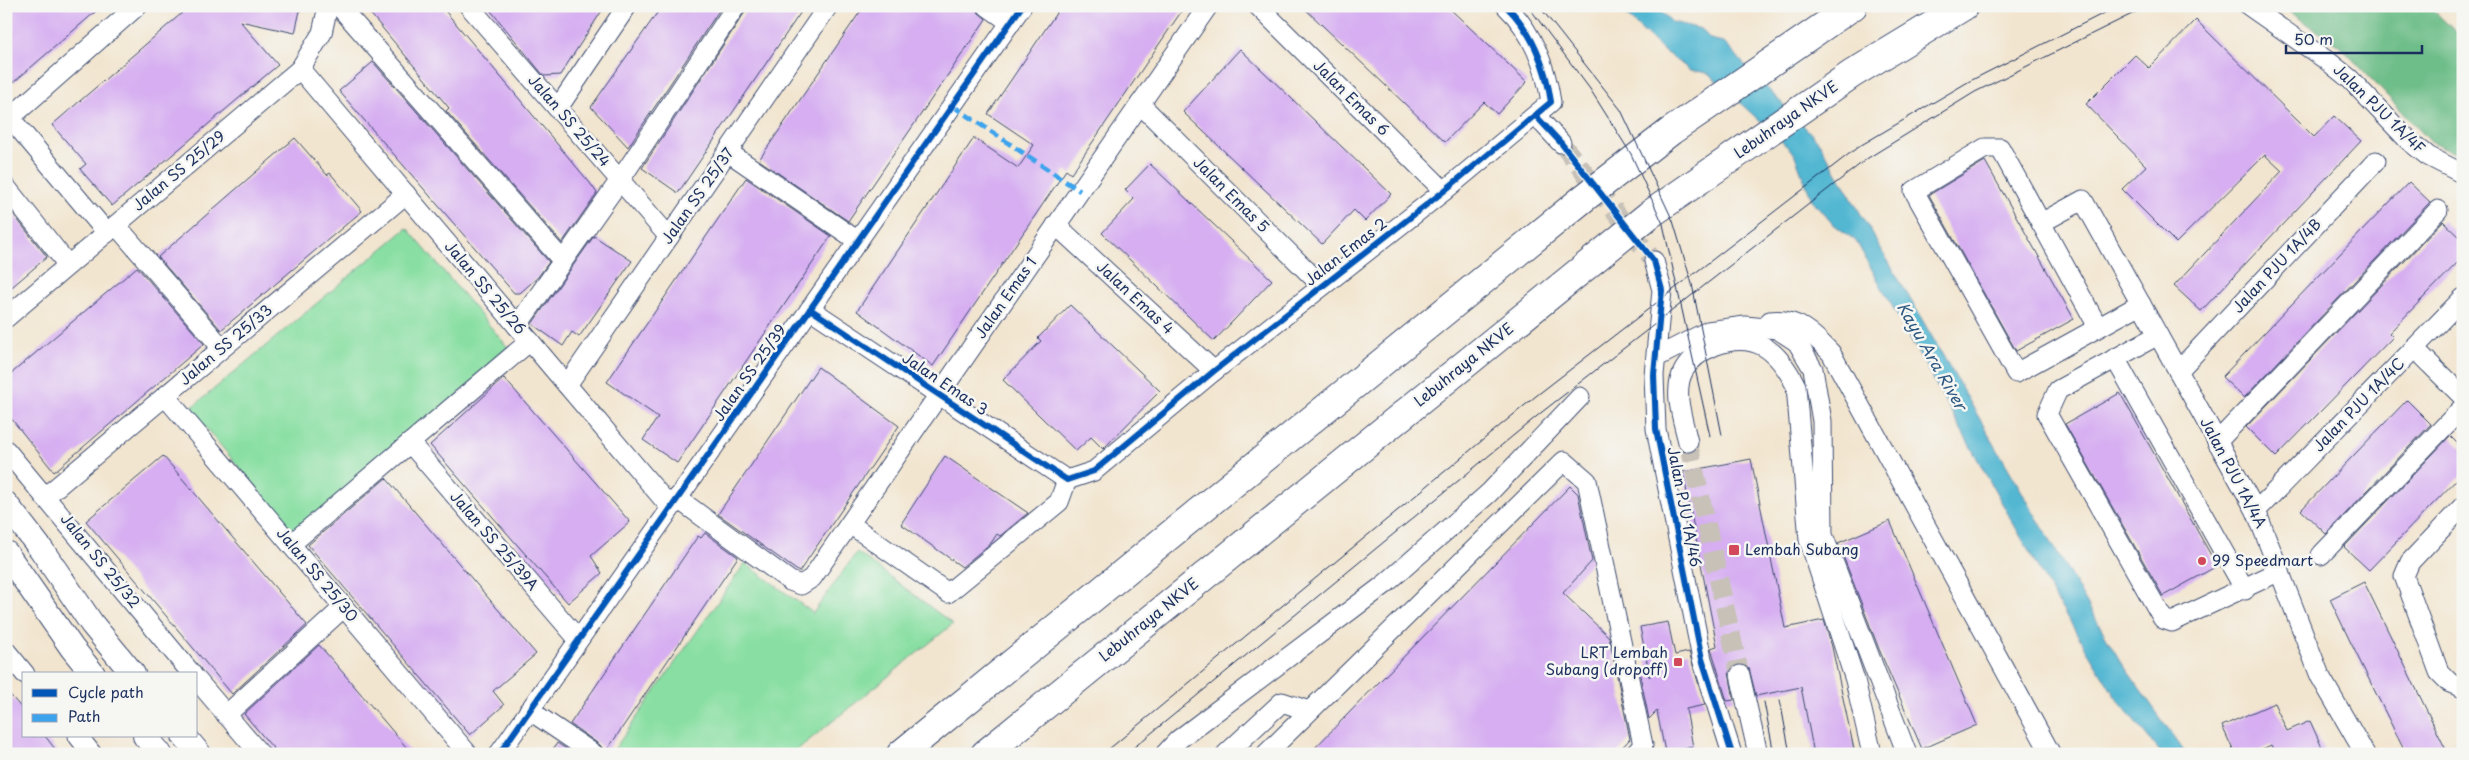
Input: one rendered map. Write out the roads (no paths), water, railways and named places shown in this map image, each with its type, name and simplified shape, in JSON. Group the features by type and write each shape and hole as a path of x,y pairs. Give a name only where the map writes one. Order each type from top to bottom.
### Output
{"highway":[{"path":"902,754 1584,198 1672,131 1853,6"},
{"name":"Lebuhraya NKVE","path":"985,754 1649,215 1852,74 1964,6"}],"main road":[{"path":"6,504 41,549 92,624 130,672"},
{"path":"6,553 72,648 91,672"},
{"path":"147,738 160,754"},
{"path":"186,738 198,754"}],"street":[{"path":"137,6 8,115 222,348"},
{"name":"Jalan SS 25/29","path":"6,318 300,68 322,33 328,6"},
{"path":"339,6 562,260"},
{"name":"Jalan SS 25/24","path":"470,6 669,237"},
{"path":"558,108 627,6"},
{"path":"517,326 620,180 736,6"},
{"name":"Jalan SS 25/37","path":"567,385 828,6"},
{"path":"986,6 1011,22"},
{"name":"Jalan SS 25/39","path":"499,754 1022,6"},
{"name":"Jalan Emas 1","path":"801,585 812,578 850,524 1208,6"},
{"name":"Jalan Emas 6","path":"1258,6 1444,190"},
{"name":"Jalan Emas 2","path":"1067,480 1094,471 1214,371 1444,190 1551,102 1547,75 1522,21 1506,6"},
{"name":"Jalan PJU 1A/4F","path":"2249,6 2350,79 2408,140 2428,156 2463,174"},
{"name":"Jalan SS 25/26","path":"300,68 567,385 673,503 790,581 801,585"},
{"name":"Jalan Emas 5","path":"1140,104 1322,286"},
{"path":"1536,116 1561,143"},
{"path":"2098,327 2000,148 1985,148 1914,191 2016,373 2141,304"},
{"path":"728,152 858,241"},
{"name":"Jalan PJU 1A/4B","path":"2178,371 2376,161"},
{"path":"6,187 68,265"},
{"name":"Jalan SS 25/33","path":"46,496 406,194"},
{"name":"Jalan PJU 1A/4A","path":"2041,223 2083,200 2256,511 2320,676 2365,754"},
{"path":"2217,442 2438,210"},
{"name":"Jalan Emas 4","path":"1056,225 1214,371"},
{"name":"Jalan PJU 1A/46","path":"1654,261 1662,290 1654,392 1656,429 1702,659 1732,754"},
{"name":"Jalan PJU 1A/4C","path":"2256,511 2463,298"},
{"name":"Jalan Emas 3","path":"810,309 1067,480"},
{"path":"1657,356 1708,331 1781,320 1812,332 1831,353 2051,754"},
{"path":"1744,326 1777,329 1797,342 1813,369 1822,421 1823,535 1907,754"},
{"path":"2158,335 2058,390 2047,414 2155,608 2163,619 2172,622 2245,590 2280,571"},
{"name":"Jalan PJU 1A/46","path":"1688,442 1678,399 1684,371 1700,351 1730,340 1748,340 1767,349 1785,365 1796,386 1809,540 1855,680 1872,754"},
{"path":"291,544 530,341"},
{"path":"2414,348 2463,397"},
{"path":"2115,358 2245,590"},
{"name":"Jalan SS 25/30","path":"165,396 468,754"},
{"path":"1165,754 1178,740 1384,585 1489,493 1580,397"},
{"path":"2321,555 2463,407"},
{"name":"Jalan SS 25/39A","path":"410,443 578,639"},
{"name":"Jalan SS 25/32","path":"6,450 190,672"},
{"path":"1266,754 1564,461 1588,481 1643,745 1635,754"},
{"path":"850,524 948,592 1059,502 1067,480"},
{"path":"2463,506 2410,562 2404,576 2439,672 2450,683 2463,688"},
{"path":"226,715 344,608"},
{"path":"6,651 23,672"},
{"path":"1740,675 1758,754"},
{"path":"198,681 260,754"},
{"path":"1226,754 1282,702 1309,711"},
{"path":"530,710 594,754"},
{"path":"1719,754 1724,729"}],"water":[{"name":"Kayu Ara River","path":"1616,6 1655,6 1672,22 1701,29 1710,39 1723,42 1819,142 2119,659 2186,754 2162,754 2116,698 2051,591 1856,241 1832,223 1812,200 1794,153 1708,73 1690,70 1665,52"}],"tunnel":[{"path":"1561,143 1654,261"},
{"path":"1688,442 1740,675"}],"tram line":[{"path":"1528,6 1590,89 1631,154 1663,224 1710,436"},
{"path":"1539,6 1621,110 1673,221 1692,284 1722,435"},
{"path":"1103,754 1536,396 1858,147 1968,82 2118,6"},
{"path":"1126,754 1542,412 1868,158 1975,92 2148,6"},
{"path":"1780,700 1790,754"},
{"path":"1764,702 1774,754"}],"place":[{"name":"Lembah Subang","path":"1734,550"},
{"name":"99 Speedmart","path":"2202,561"},
{"name":"LRT Lembah Subang (dropoff)","path":"1678,662"}]}
